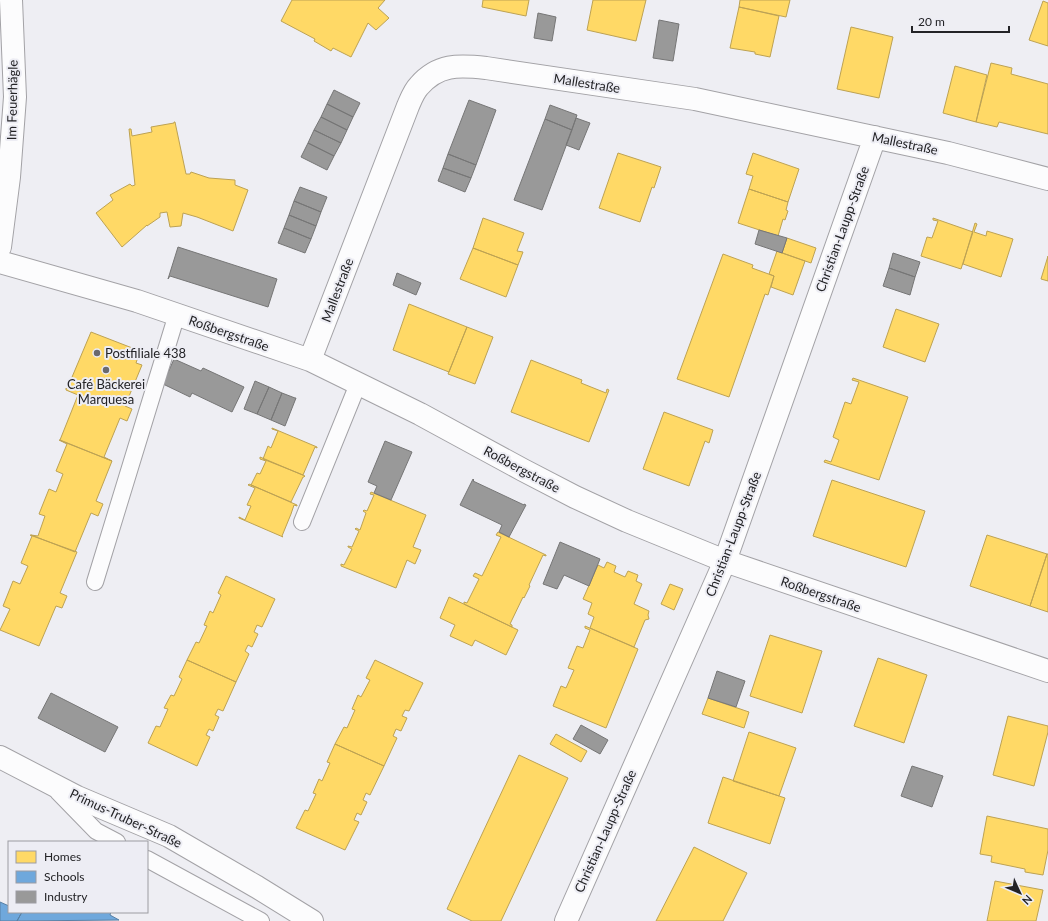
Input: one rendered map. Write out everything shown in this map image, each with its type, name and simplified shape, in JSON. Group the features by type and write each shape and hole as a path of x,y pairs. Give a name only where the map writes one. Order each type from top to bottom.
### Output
{"street":[{"name":"Im Feuerhägle","path":"0,247 9,177 15,97 11,0"},
{"name":"Mallestraße","path":"310,360 408,106 418,87 429,76 442,68 455,66 486,68 694,100 948,153 1048,179"},
{"name":"Christian-Laupp-Straße","path":"566,921 725,561 875,137"},
{"name":"Roßbergstraße","path":"0,262 137,301 310,360 420,414 575,497 627,520 725,561 1048,671"},
{"name":"Primus-Truber-Straße","path":"0,757 77,796 169,836 312,921"}],"lane":[{"path":"95,582 177,314"},
{"path":"302,522 358,384"},
{"path":"48,781 96,831 114,841"},
{"path":"148,860 261,921"}],"building: Homes":[{"path":"292,0 385,0 378,8 389,18 376,30 368,23 351,57 333,48 331,51 314,41 315,39 281,21"},
{"path":"483,0 529,0 526,16 482,7"},
{"path":"593,0 646,0 636,41 587,30"},
{"path":"740,0 790,0 786,17 739,7"},
{"path":"1043,1 1048,3 1048,46 1029,40"},
{"path":"739,7 779,16 770,57 755,54 755,52 730,48"},
{"path":"851,27 893,37 879,98 837,89"},
{"path":"991,63 1012,68 1011,74 1048,84 1048,134 999,122 997,127 976,122"},
{"path":"955,66 987,75 976,122 943,113"},
{"path":"174,122 186,174 190,174 191,172 209,178 235,180 235,185 248,190 233,231 183,213 181,226 170,227 167,212 160,213 160,217 147,225 122,247 96,213 113,200 110,195 130,184 132,186 135,185 129,129 131,129 132,136 152,132 151,127"},
{"path":"618,153 661,167 654,188 652,187 640,222 599,208"},
{"path":"753,153 799,169 788,202 749,189 753,176 746,174"},
{"path":"749,189 788,202 786,210 788,211 785,220 783,219 778,236 738,223"},
{"path":"483,218 524,233 517,251 523,252 518,265 473,248"},
{"path":"933,218 973,232 961,269 921,256 927,237 932,238 938,221 933,220"},
{"path":"975,223 977,224 974,232 986,236 987,231 1013,239 1001,277 963,264"},
{"path":"787,238 816,248 811,263 782,253"},
{"path":"473,248 518,265 506,297 460,279"},
{"path":"777,251 805,261 793,295 771,287 774,276 769,274"},
{"path":"723,254 753,265 752,268 774,276 768,295 765,294 729,397 677,379"},
{"path":"1048,256 1048,281 1041,279"},
{"path":"409,304 467,327 449,372 393,350"},
{"path":"896,309 939,324 925,362 883,347"},
{"path":"467,327 493,337 475,384 448,374"},
{"path":"91,332 140,351 136,363 142,365 125,406 132,409 127,421 120,418 104,457 112,461 60,440 78,395 66,390 66,388 67,389"},
{"path":"531,360 582,380 581,383 606,393 607,389 609,390 589,442 511,412"},
{"path":"853,378 908,397 879,480 824,462 825,460 831,462 839,440 833,437 845,402 851,404 859,382 852,380"},
{"path":"664,412 713,430 709,443 705,441 689,486 643,469"},
{"path":"272,428 317,447 315,447 303,475 263,459 268,446 271,448 278,431"},
{"path":"59,440 112,461 96,501 103,504 98,516 91,513 75,552 31,535 38,536 45,516 39,514 49,489 56,492 63,474 56,471 67,444"},
{"path":"260,457 305,476 303,477 291,502 251,485 257,473 260,474 266,461 260,459"},
{"path":"832,480 925,511 906,567 813,536"},
{"path":"249,484 297,505 294,505 282,536 283,537 239,518 245,520 251,506 247,505 255,488 248,485"},
{"path":"371,492 426,515 413,547 421,550 415,564 407,560 396,588 341,566 341,564 344,565 352,549 348,546 352,547 359,531 355,529 360,530 366,513 363,511 367,511 374,495 370,494"},
{"path":"498,532 546,555 543,555 529,585 530,586 510,624 512,627 464,604 464,602 467,603 479,579 473,576 475,573 482,576 501,537 496,535"},
{"path":"30,535 77,552 60,593 67,596 62,608 56,606 39,646 0,630 10,609 3,606 13,581 20,584 28,566 21,563 32,536"},
{"path":"987,535 1047,554 1030,606 970,586"},
{"path":"1048,554 1048,612 1030,606"},
{"path":"607,562 616,566 614,572 625,577 628,571 638,575 636,581 642,584 634,604 649,611 649,619 645,620 634,647 590,628 594,617 588,614 592,603 583,599 598,565 604,568"},
{"path":"226,576 275,599 262,627 257,625 254,632 258,634 252,647 248,645 245,651 249,654 236,682 187,660 196,642 199,643 207,626 204,625 210,611 213,613 221,595 218,593"},
{"path":"670,584 683,589 674,610 661,604"},
{"path":"449,597 518,630 506,655 475,640 472,646 450,636 455,625 440,618"},
{"path":"585,626 638,649 606,728 553,706 561,686 566,688 574,670 568,668 577,646 583,648 590,630 585,628"},
{"path":"770,635 822,651 802,713 750,696"},
{"path":"878,658 927,675 904,743 854,726"},
{"path":"187,660 236,682 223,711 218,709 215,715 219,717 213,731 209,729 206,735 210,737 197,766 148,743 156,726 160,727 168,709 164,708 171,695 174,696 182,679 179,677"},
{"path":"375,660 423,683 409,711 405,710 402,716 407,718 401,731 396,729 393,736 397,738 384,766 335,744 344,727 347,728 355,710 352,709 358,695 361,697 370,680 366,678"},
{"path":"708,698 749,712 744,728 702,714"},
{"path":"1008,716 1048,726 1048,732 1034,786 993,775"},
{"path":"749,732 796,748 779,796 733,781"},
{"path":"556,734 587,751 581,762 550,744"},
{"path":"335,744 384,766 370,795 366,793 363,800 367,802 361,815 357,813 354,820 359,822 345,850 296,828 305,810 308,811 316,794 313,793 319,779 322,781 330,763 327,762"},
{"path":"519,755 568,778 501,921 472,921 447,909"},
{"path":"723,777 785,798 770,844 708,823"},
{"path":"987,816 1048,829 1048,850 1043,875 1025,872 1025,869 991,862 992,856 980,854"},
{"path":"694,847 747,873 723,921 656,921"},
{"path":"995,881 1043,890 1036,921 987,921"}],"building: Schools":[{"path":"0,902 8,906 8,913 21,913 17,921 0,921"},
{"path":"21,913 111,913 110,915 119,920 17,921"}],"building: Industry":[{"path":"538,13 556,17 552,41 534,38"},
{"path":"659,20 679,24 673,61 653,58"},
{"path":"334,90 360,103 353,117 327,104"},
{"path":"469,100 496,110 476,165 448,154"},
{"path":"327,104 353,117 347,130 321,117"},
{"path":"550,105 577,115 572,130 545,119"},
{"path":"321,117 347,130 341,143 314,130"},
{"path":"576,118 590,123 579,150 566,145"},
{"path":"545,119 572,130 542,210 514,200"},
{"path":"314,130 341,143 334,156 308,143"},
{"path":"308,143 334,156 327,170 301,157"},
{"path":"448,154 476,165 471,178 443,168"},
{"path":"443,168 471,178 465,192 438,181"},
{"path":"300,187 327,197 321,212 294,201"},
{"path":"294,201 321,212 316,226 289,215"},
{"path":"289,215 316,226 311,239 284,228"},
{"path":"284,228 311,239 305,253 278,243"},
{"path":"759,230 787,238 782,253 755,244"},
{"path":"178,247 277,279 268,307 170,276 168,279"},
{"path":"893,253 920,262 915,277 889,268"},
{"path":"889,268 915,277 910,295 883,286"},
{"path":"397,273 421,283 416,295 393,285"},
{"path":"174,359 201,371 203,368 244,387 232,412 192,393 190,397 163,384"},
{"path":"255,381 269,387 257,414 244,409"},
{"path":"269,387 282,393 271,420 257,414"},
{"path":"282,393 296,398 285,426 271,420"},
{"path":"385,441 412,452 391,500 374,493 377,486 368,482"},
{"path":"473,479 473,481 526,505 509,537 499,532 502,525 460,505"},
{"path":"560,542 600,559 589,586 564,575 557,589 543,584"},
{"path":"717,671 745,681 736,707 708,698"},
{"path":"51,693 118,727 105,752 38,718"},
{"path":"581,725 608,740 600,754 573,739"},
{"path":"912,766 943,776 932,807 901,796"}],"place":[{"name":"Postfiliale 438","path":"97,353"},
{"name":"Café Bäckerei Marquesa","path":"106,370"}]}
